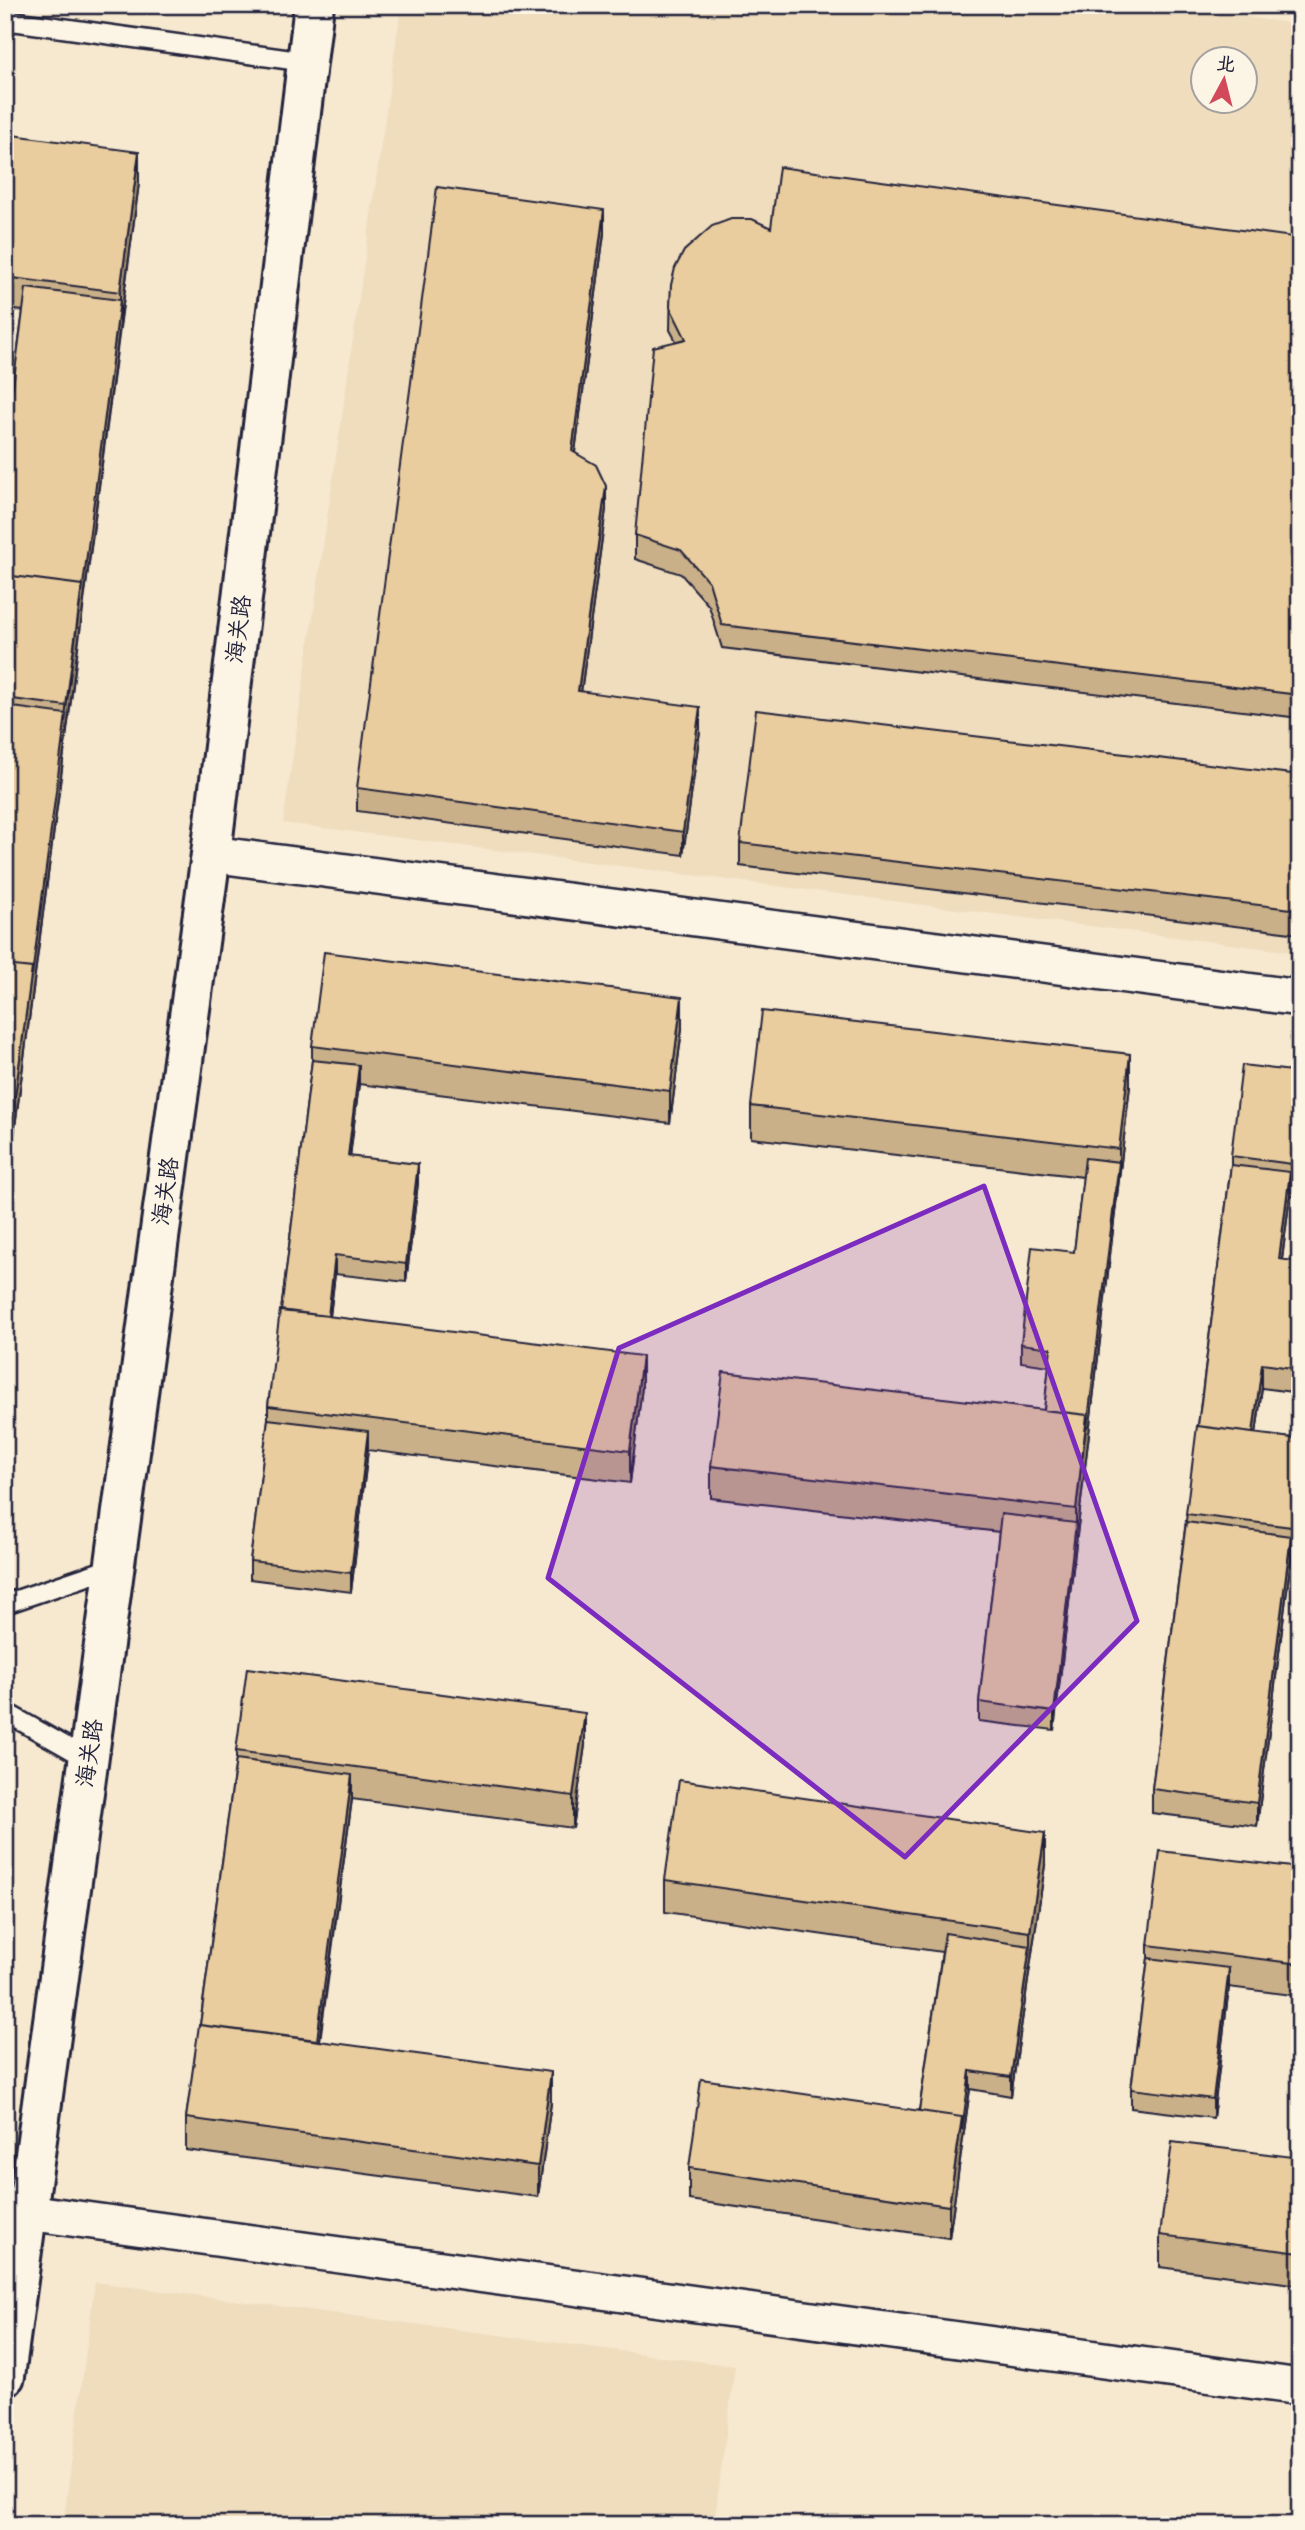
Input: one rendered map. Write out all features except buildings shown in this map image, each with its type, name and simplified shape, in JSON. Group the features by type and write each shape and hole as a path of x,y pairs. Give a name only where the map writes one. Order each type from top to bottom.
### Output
{"street":[{"name":"海关路","path":"5,2376 211,854 314,5"},
{"path":"211,854 1300,998"},
{"path":"27,2212 1300,2387"}],"lane":[{"path":"5,20 306,62"},
{"path":"5,1604 114,1567"},
{"path":"5,1712 88,1759"}],"highlighted area":[{"path":"984,1186 1137,1621 905,1857 548,1578 619,1348"}],"shaded area":[{"path":"419,5 1171,5 1300,25 1300,953 283,823 400,14"},
{"path":"95,2282 735,2366 714,2525 63,2525"}]}
